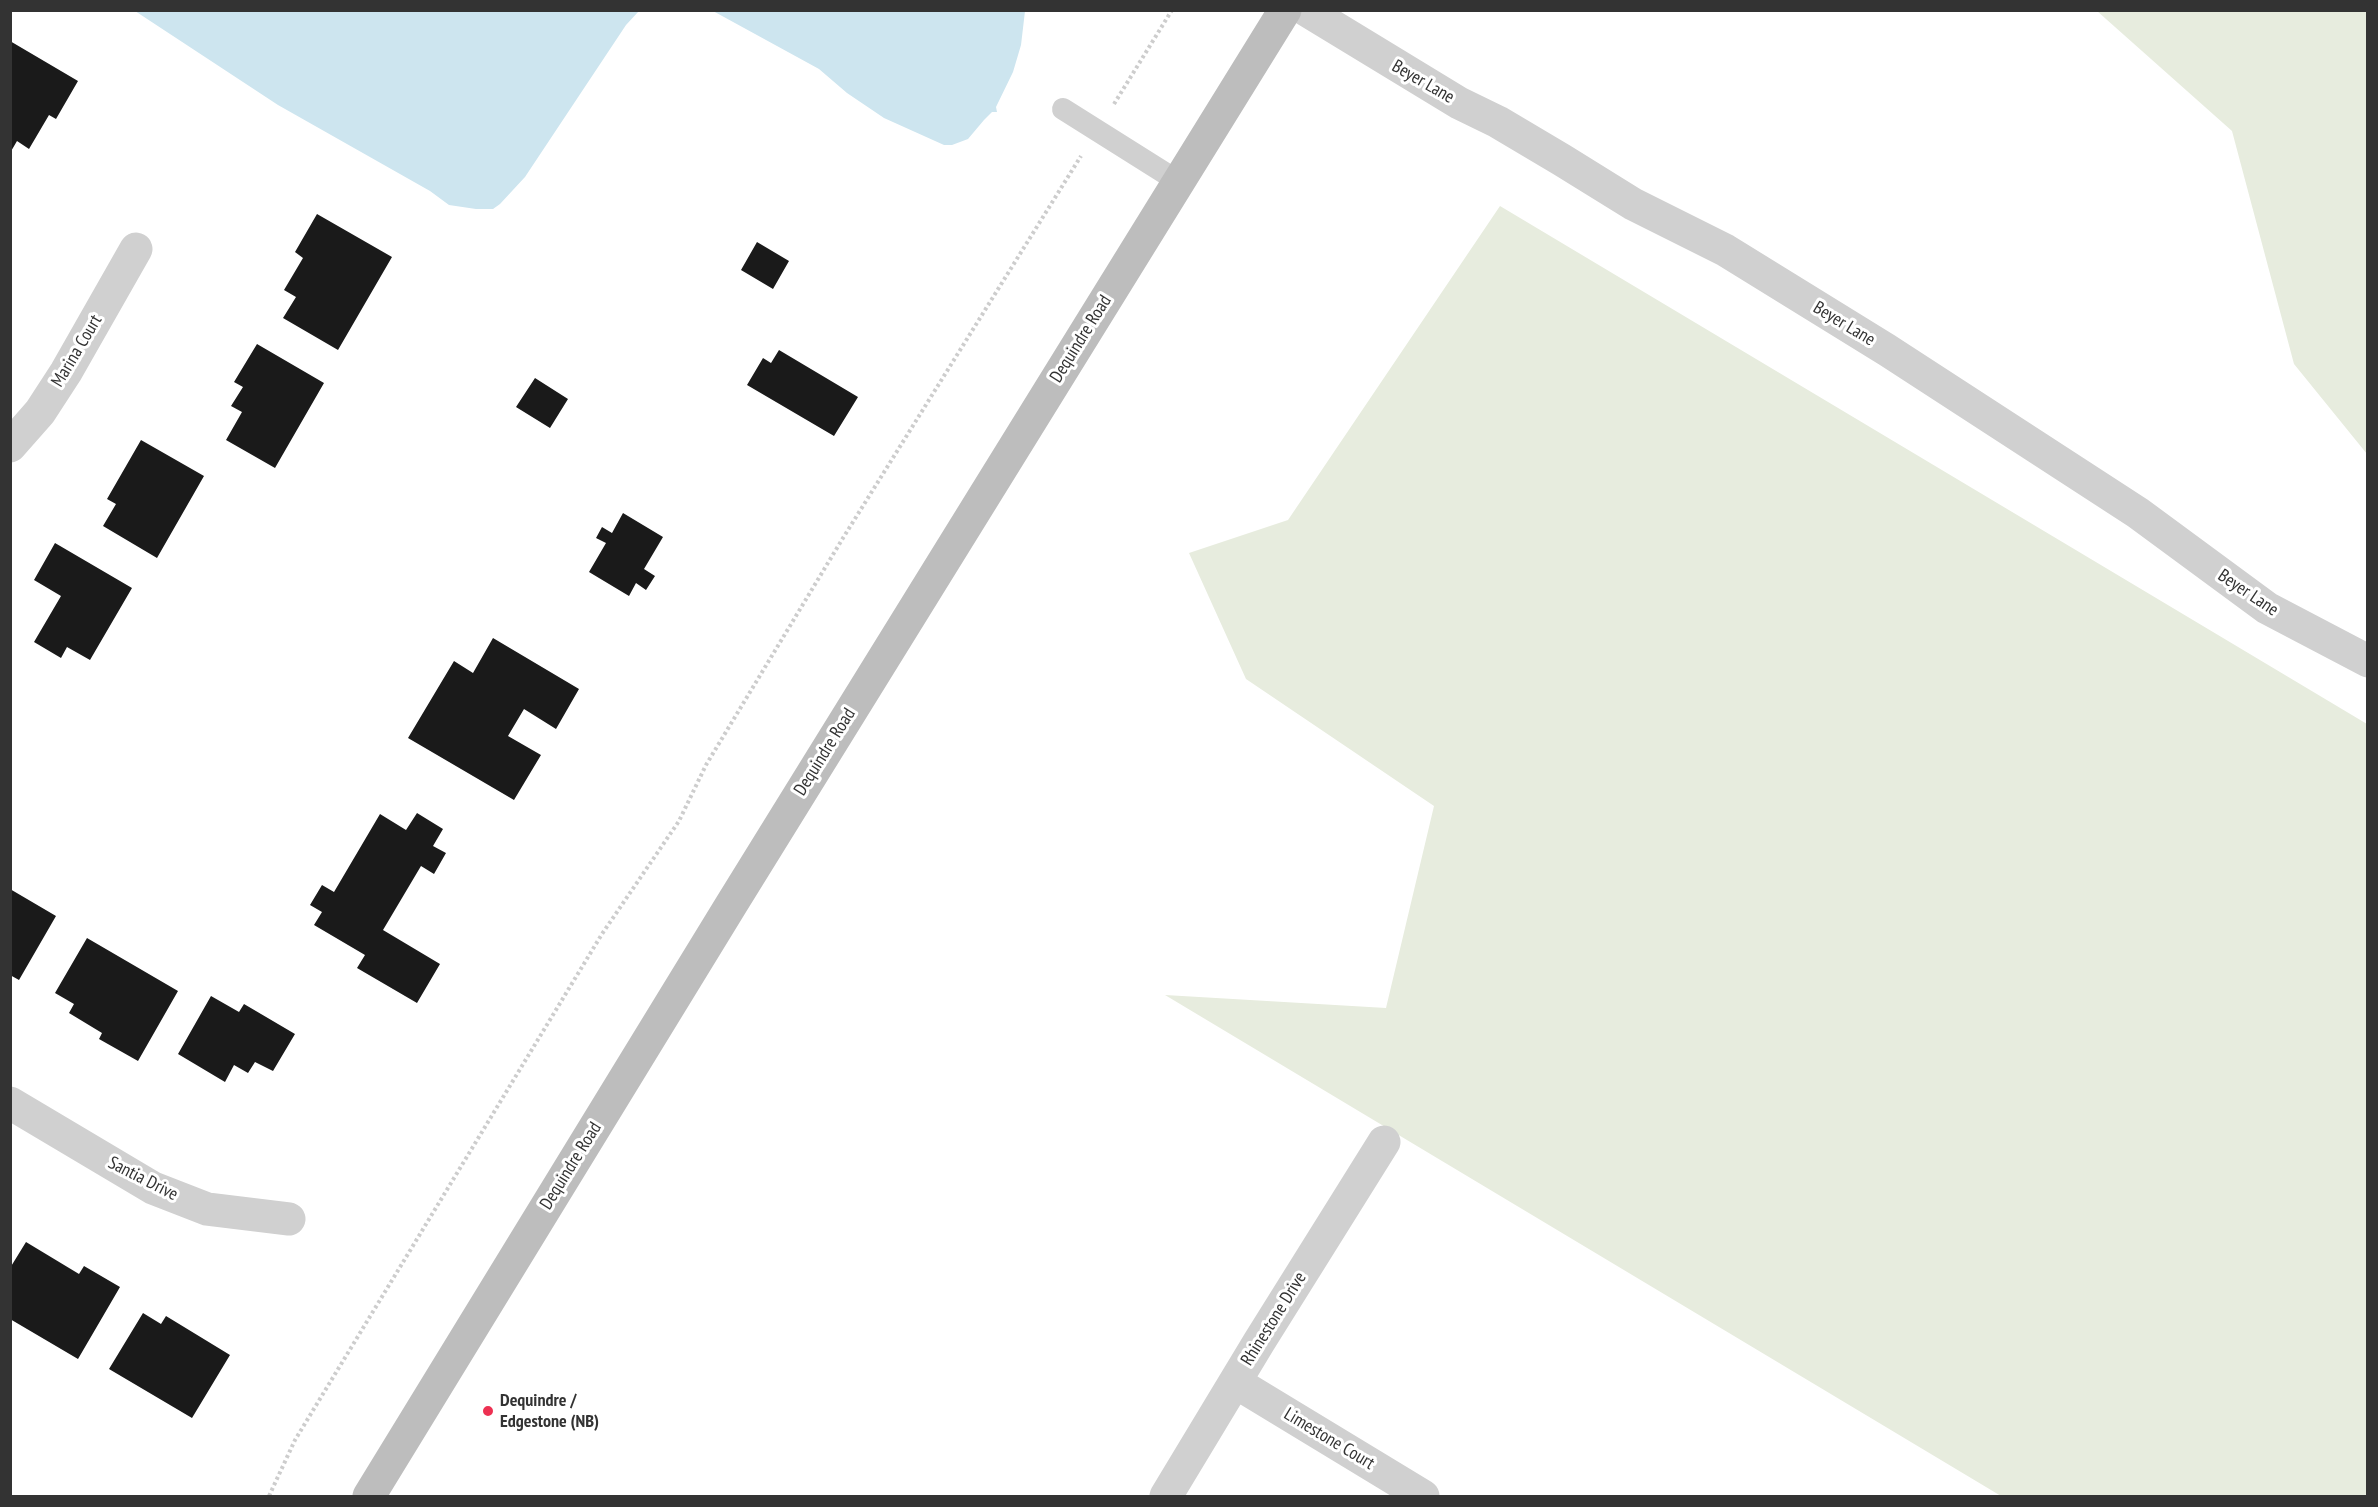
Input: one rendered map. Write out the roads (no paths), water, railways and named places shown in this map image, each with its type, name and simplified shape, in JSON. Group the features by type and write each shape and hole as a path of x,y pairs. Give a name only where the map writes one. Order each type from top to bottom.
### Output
{"main road":[{"name":"Dequindre Road","path":"369,1497 718,925 1285,10"}],"street":[{"name":"Beyer Lane","path":"1306,10 1459,103 1498,122 1633,204 1725,250 1887,350 2138,513 2267,608 2367,661"},
{"name":"Marina Court","path":"10,446 40,412 66,372 136,249"},
{"name":"Santia Drive","path":"10,1103 153,1188 207,1209 289,1219"},
{"name":"Rhinestone Drive","path":"1166,1497 1384,1142"},
{"name":"Limestone Court","path":"1235,1382 1423,1497"}],"lane":[{"path":"1063,109 1179,182"}],"water":[{"path":"1025,10 1021,45 1013,72 996,107 997,112 992,112 968,139 952,145 944,145 884,118 847,93 819,69 713,11"},
{"path":"135,11 639,11 626,25 525,177 493,209 476,209 449,205 430,191 278,105"}],"place":[{"name":"Dequindre / Edgestone (NB)","path":"488,1411"}]}
